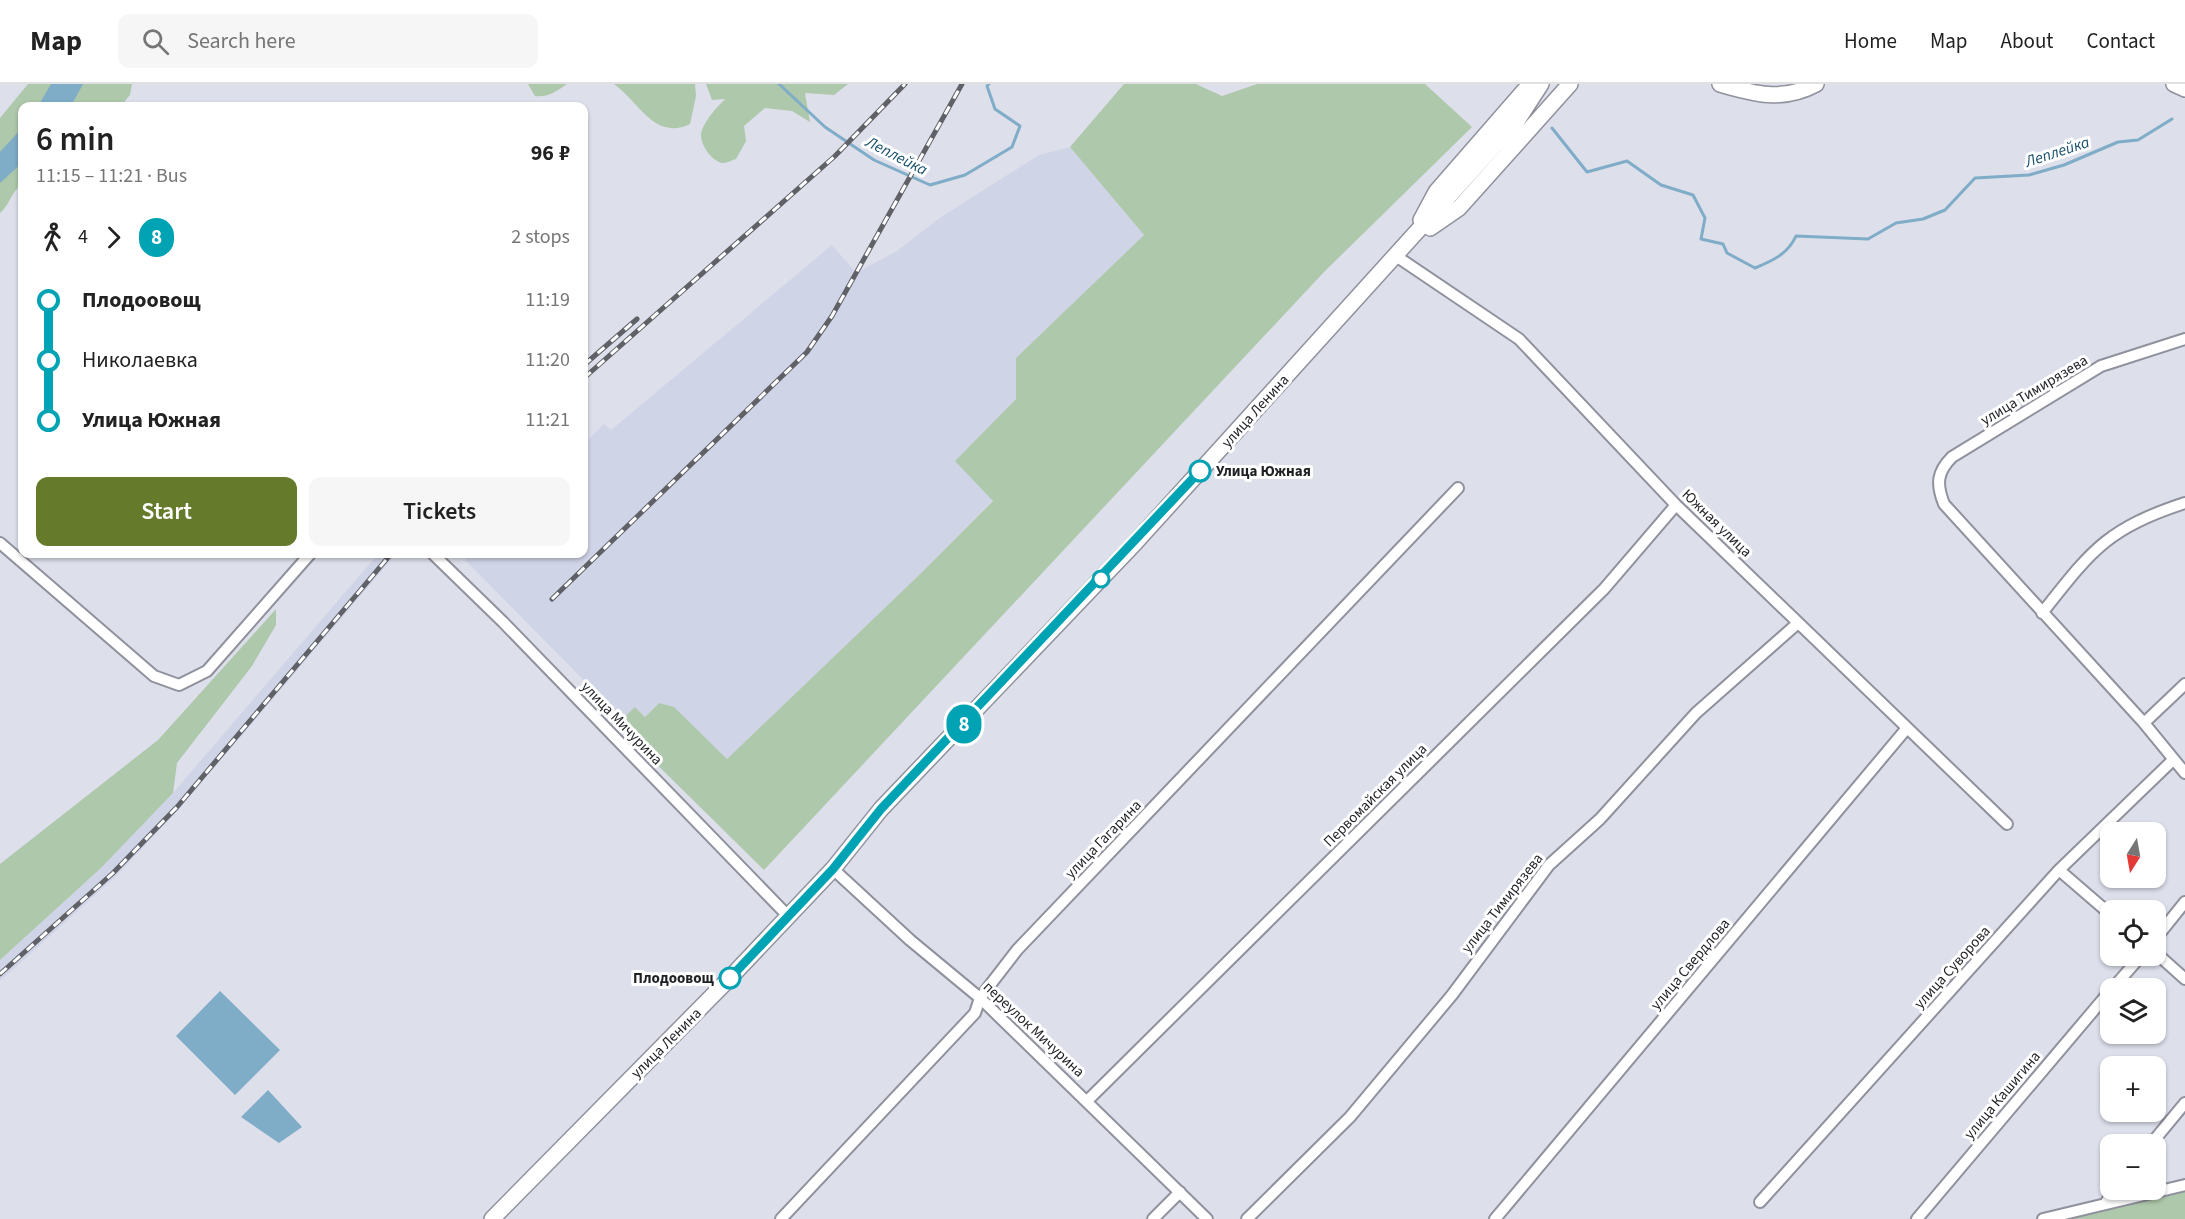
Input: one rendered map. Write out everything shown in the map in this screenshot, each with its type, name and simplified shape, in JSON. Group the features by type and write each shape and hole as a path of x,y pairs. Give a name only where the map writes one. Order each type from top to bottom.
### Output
{"main road":[{"path":"1516,100 1523,84"},
{"path":"1408,243 1436,192 1530,84"},
{"path":"1517,121 1541,84"},
{"path":"1517,121 1559,84"},
{"path":"1408,243 1459,208 1570,84"},
{"path":"1720,84 1772,96 1796,93 1816,84"},
{"path":"2174,84 2185,89"},
{"name":"улица Ленина","path":"492,1219 833,869 881,809 1135,543 1517,121"}],"street":[{"name":"Южная улица","path":"1396,256 1519,339 1676,505 2007,824"},
{"name":"улица Тимирязева","path":"2042,613 1944,504 1939,492 1938,478 1943,466 1952,457 2101,366 2185,339"},
{"name":"улица Гагарина","path":"781,1219 975,1013 980,998 1017,950 1458,489"},
{"path":"2185,503 2144,517 2102,542 2085,559 2042,613 2144,723 2185,773"},
{"name":"Первомайская улица","path":"1088,1100 1604,589 1676,505"},
{"path":"0,543 154,676 180,685 207,671 306,558"},
{"name":"улица Мичурина","path":"437,558 511,630 788,916"},
{"name":"улица Тимирязева","path":"1247,1219 1350,1117 1452,995 1549,865 1600,819 1695,713 1798,623"},
{"path":"2144,723 2185,684"},
{"name":"улица Свердлова","path":"1495,1219 1907,728"},
{"name":"улица Суворова","path":"1760,1202 2059,870 2173,759"},
{"name":"переулок Мичурина","path":"833,869 910,940 980,998 1088,1100 1207,1219"},
{"path":"2059,870 2100,905"},
{"path":"2166,926 2185,902"},
{"path":"2166,962 2185,979"},
{"name":"улица Кашигина","path":"2122,978 2132,966"},
{"name":"улица Кашигина","path":"1917,1219 2100,1004"},
{"path":"2159,1134 2185,1103"},
{"path":"2043,1219 2185,1185"},
{"path":"1153,1219 1180,1192"},
{"path":"2105,1204 2108,1200"}],"shaded area":[{"path":"1070,147 1144,235 1016,358 1016,399 955,461 993,500 916,578 727,759 673,707 659,703 645,717 635,707 622,719 465,560 467,558 588,558 588,440 604,424 611,430 832,245 856,273 897,251 941,217 1039,155"},
{"path":"375,558 393,558 180,808 115,877 0,981 0,960 101,868 173,793"}],"green space":[{"path":"28,84 132,84 130,95 124,102 18,102 18,188 0,213 0,118"},
{"path":"528,84 567,84 544,96 535,96"},
{"path":"614,84 695,84 696,96 690,124 678,128 657,124"},
{"path":"706,84 848,84 834,95 805,93 810,122 792,111 765,108 744,126 746,141 736,159 723,163 710,155 701,139 706,121 725,99 712,100"},
{"path":"1124,84 1196,84 1222,96 1257,84 1425,84 1472,127 1324,272 764,870 628,736 622,719 635,707 645,717 659,703 674,707 727,759 993,501 955,461 1016,399 1016,358 1144,235 1070,147"},
{"path":"276,609 276,625 252,666 177,763 173,793 101,868 0,960 0,864 158,740"},
{"path":"2185,1190 2185,1219 2062,1219 2143,1200 2166,1200 2166,1194"}],"water":[{"path":"51,84 83,84 73,102 40,102"},
{"path":"18,132 18,167 0,183 0,152"},
{"path":"220,991 280,1050 235,1095 176,1036"},
{"path":"268,1090 302,1127 279,1143 241,1117"}],"waterway":[{"name":"Леплейка","path":"779,84 825,127 874,160 930,185 965,175 1012,147 1020,126 995,109 987,86 989,84"},
{"name":"Леплейка","path":"1552,128 1587,172 1627,161 1661,185 1693,195 1705,218 1701,239 1723,244 1727,253 1755,268 1784,252 1796,236 1868,239 1896,223 1923,219 1945,210 1975,178 2029,175 2064,165 2118,142 2138,140 2172,119"}],"railway":[{"path":"588,374 835,156 905,84"},
{"path":"552,599 807,352 832,316 962,84"},
{"path":"588,362 637,319"},
{"path":"0,974 113,873 177,807 388,558"}],"bus line":[{"name":"8","path":"730,978 833,869 881,809 1135,543 1200,471"}],"place":[{"name":"Улица Южная","path":"1200,471"},
{"name":"Плодоовощ","path":"730,978"}]}
